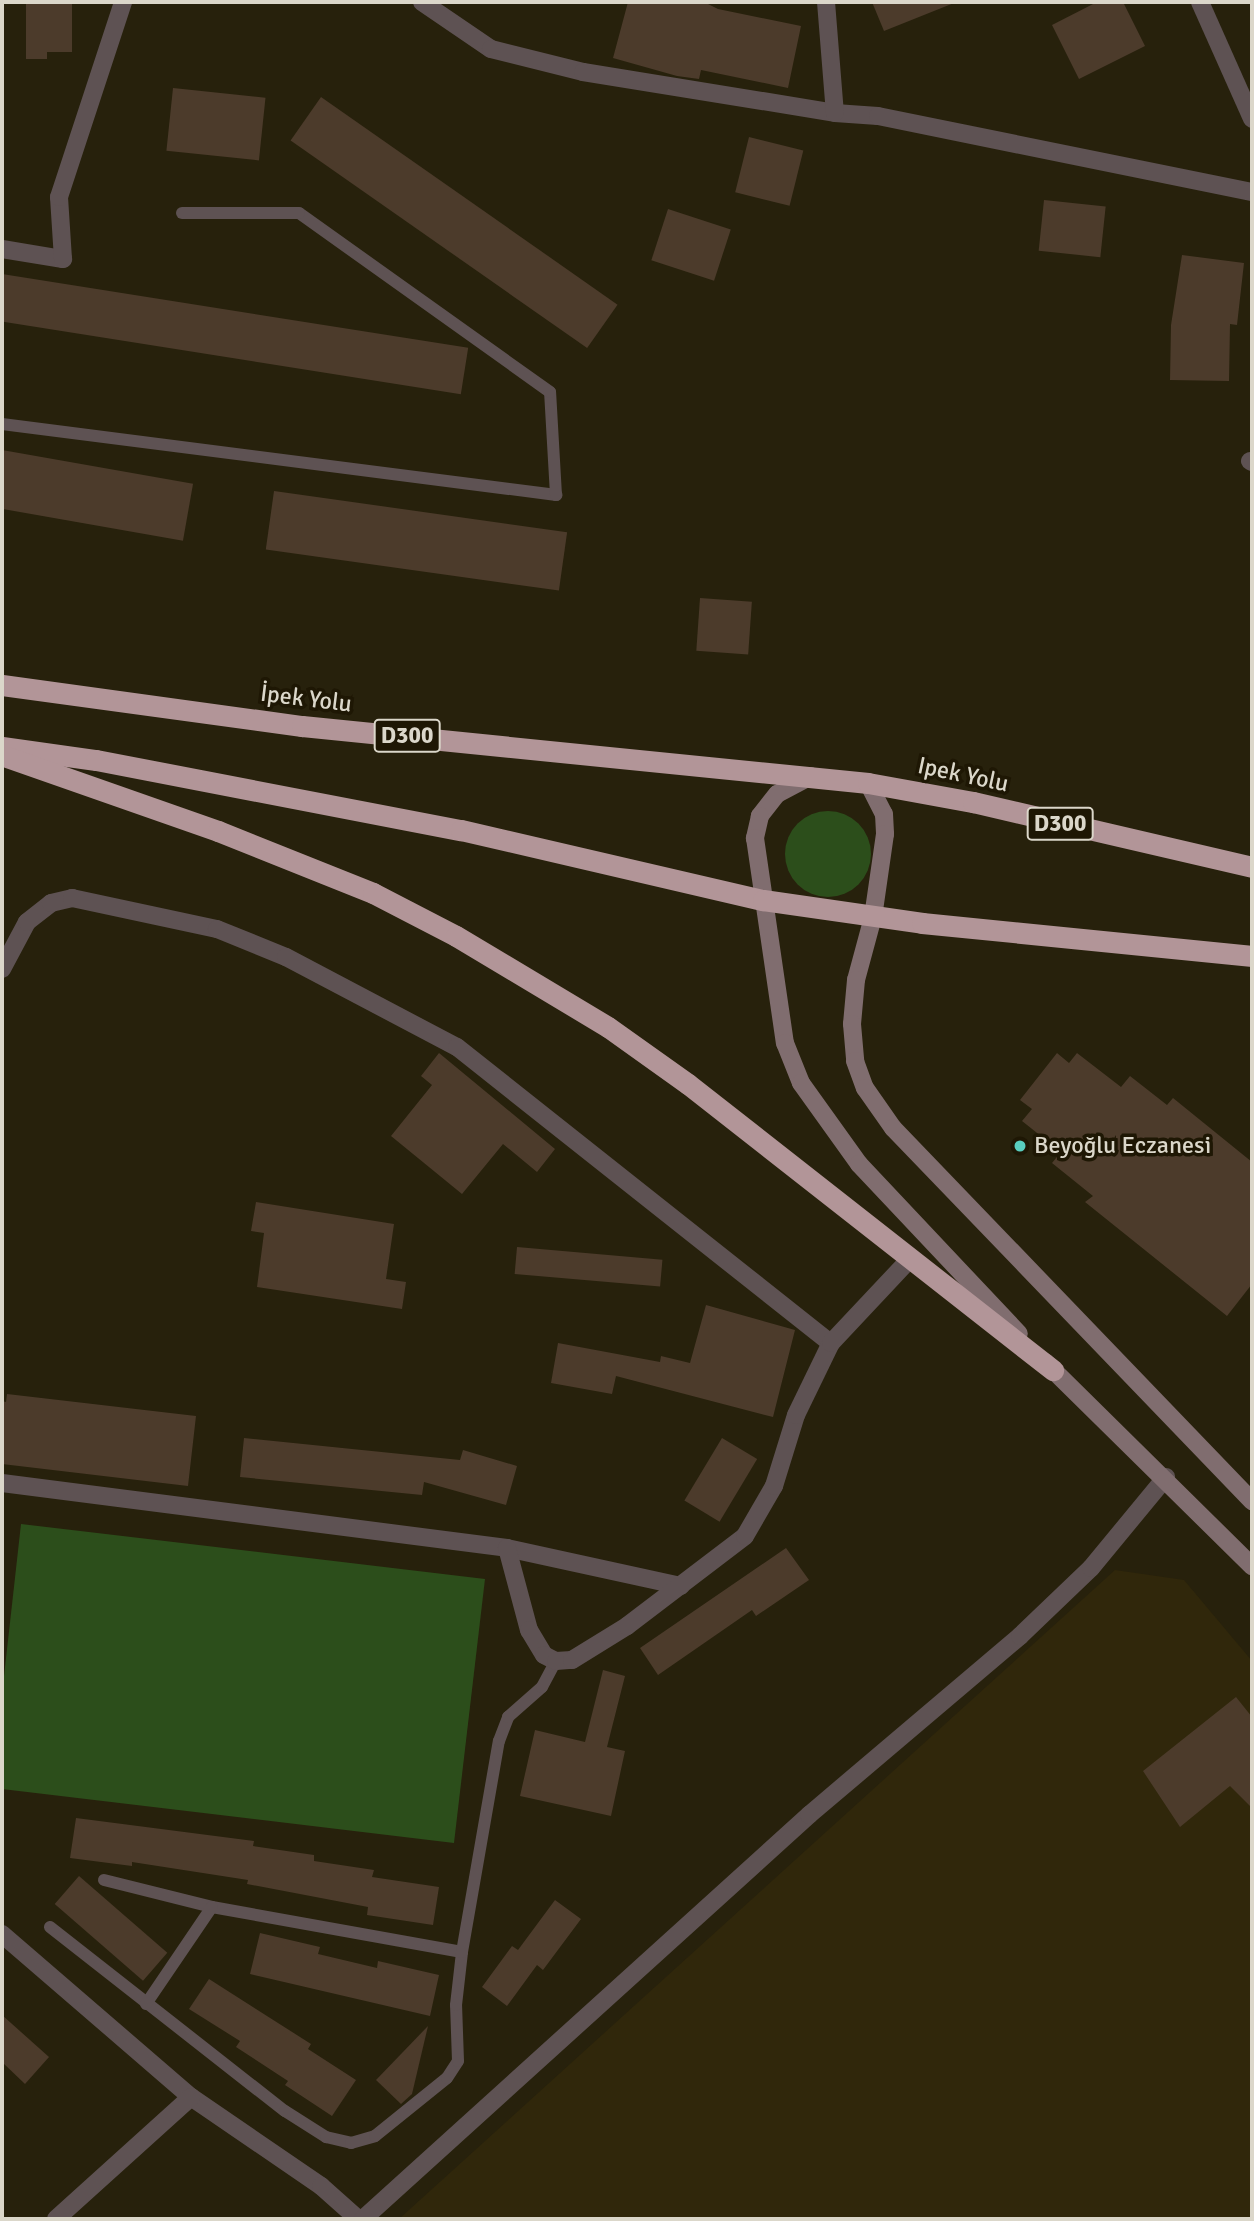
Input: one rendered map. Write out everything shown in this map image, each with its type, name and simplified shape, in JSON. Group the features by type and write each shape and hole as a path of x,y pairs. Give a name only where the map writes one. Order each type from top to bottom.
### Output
{"highway":[{"name":"İpek Yolu","path":"2,685 302,726 814,775"},
{"path":"2,747 96,760 461,830 763,900 873,917 1252,956"},
{"path":"2,755 231,836 373,893 457,936 608,1027 688,1084 908,1261 1053,1370"},
{"path":"814,775 868,783"},
{"name":"Ipek Yolu","path":"868,783 973,802 1252,867"}],"main road":[{"path":"814,775 778,794 760,816 755,838 785,1042 801,1083 859,1164 1053,1370 1166,1477 1252,1566"},
{"path":"868,783 884,814 885,834 873,917 856,979 852,1024 855,1061 878,1109 1252,1501"}],"street":[{"path":"2,249 63,259 59,197 123,2"},
{"path":"422,2 491,49 583,72 835,113 878,116 1252,192"},
{"path":"826,2 835,113"},
{"path":"1200,2 1252,119"},
{"path":"3,963 36,913 72,898 218,929 286,957 457,1047 831,1343"},
{"path":"507,1548 528,1630 544,1655 556,1661 585,1655 729,1551 760,1514 809,1383 831,1343 908,1261"},
{"path":"2,1934 191,2097 321,2186 360,2219 809,1815 1020,1636 1091,1568 1166,1477"},
{"path":"2,1483 507,1548 681,1586"},
{"path":"57,2219 191,2097"}],"lane":[{"path":"2,424 556,495 550,392 299,214 182,214"},
{"path":"50,1927 146,2004 326,2137 362,2141 388,2127 447,2078 458,2061 456,2005 462,1952 499,1741 508,1717 542,1687 556,1661"},
{"path":"104,1880 212,1907 462,1952"},
{"path":"146,2004 212,1907"}],"shaded area":[{"path":"1115,1570 1184,1580 1252,1661 1252,2219 399,2219"}],"green space":[{"path":"828,811 852,818 864,830 871,854 864,878 852,890 828,897 804,890 792,878 785,854 792,830 804,818"},
{"path":"21,1524 485,1579 454,1843 2,1789 2,1694"}],"building":[{"path":"26,2 72,2 72,52 47,52 47,59 26,59"},
{"path":"628,2 704,2 718,9 801,26 788,88 701,70 699,79 677,76 613,58"},
{"path":"872,2 954,2 954,3 884,31"},
{"path":"1097,2 1123,2 1145,46 1079,79 1052,25"},
{"path":"173,88 265,98 259,160 166,151"},
{"path":"321,97 618,305 587,348 291,140"},
{"path":"749,137 803,151 790,206 735,192"},
{"path":"1044,200 1106,206 1100,257 1039,251"},
{"path":"668,209 731,229 714,281 651,260"},
{"path":"1182,255 1244,263 1237,325 1230,324 1229,381 1170,380 1171,325"},
{"path":"2,274 468,348 461,394 2,322"},
{"path":"2,450 193,484 183,541 2,509"},
{"path":"274,491 567,532 559,591 266,549"},
{"path":"700,598 752,602 748,654 696,651"},
{"path":"439,1053 555,1149 537,1172 503,1144 462,1194 391,1136 432,1085 421,1076"},
{"path":"1057,1053 1069,1063 1077,1053 1121,1087 1130,1076 1167,1105 1173,1098 1252,1162 1252,1284 1227,1316 1085,1202 1093,1196 1052,1163 1061,1152 1022,1121 1032,1109 1020,1100"},
{"path":"256,1202 394,1224 386,1279 406,1282 402,1309 257,1287 264,1233 251,1231"},
{"path":"517,1247 662,1260 660,1287 515,1274"},
{"path":"706,1305 795,1330 773,1417 616,1376 612,1394 551,1383 558,1343 660,1362 661,1356 690,1363"},
{"path":"7,1394 196,1416 188,1486 2,1464 2,1401 6,1402"},
{"path":"244,1438 460,1460 463,1450 517,1466 506,1505 424,1482 422,1495 240,1477"},
{"path":"722,1438 757,1459 720,1522 684,1501"},
{"path":"786,1548 809,1580 756,1616 752,1610 658,1675 640,1648"},
{"path":"603,1670 625,1676 607,1747 625,1751 611,1816 520,1796 535,1730 585,1742"},
{"path":"1236,1697 1252,1717 1252,1808 1230,1786 1180,1827 1143,1771"},
{"path":"76,1818 254,1841 253,1846 314,1855 314,1861 374,1870 372,1877 439,1887 433,1925 367,1915 368,1907 247,1884 248,1880 132,1862 132,1866 70,1858"},
{"path":"79,1876 167,1953 143,1981 55,1904"},
{"path":"555,1900 581,1919 543,1970 537,1965 507,2006 482,1987 512,1946 518,1950"},
{"path":"260,1933 320,1947 318,1954 377,1968 378,1961 439,1975 430,2016 250,1974"},
{"path":"209,1979 311,2044 308,2049 356,2080 332,2116 285,2085 288,2081 236,2047 240,2041 189,2009"},
{"path":"2,2015 49,2057 25,2084 2,2062"},
{"path":"428,2026 412,2094 401,2104 376,2080"}],"place":[{"name":"Beyoğlu Eczanesi","path":"1020,1146"}]}
